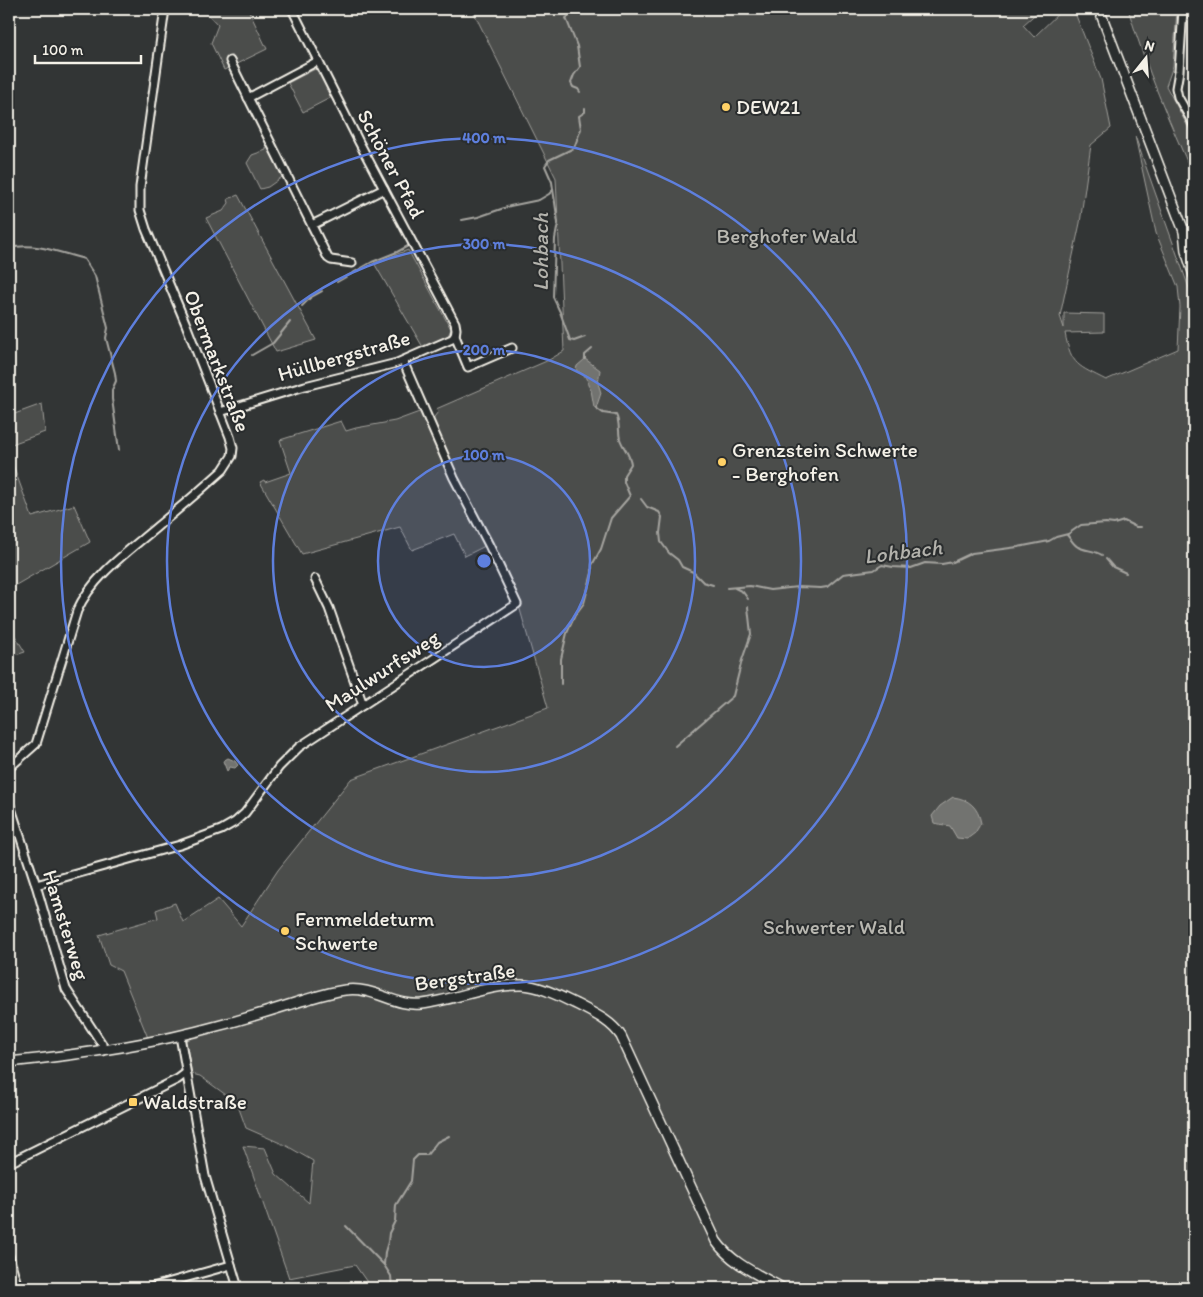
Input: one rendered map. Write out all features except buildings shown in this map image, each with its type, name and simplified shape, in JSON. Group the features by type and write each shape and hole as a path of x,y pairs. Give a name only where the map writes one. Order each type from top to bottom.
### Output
{"main road":[{"path":"1100,9 1184,231 1194,245"},
{"path":"1184,231 1186,251 1194,275"},
{"name":"Bergstraße","path":"9,1062 103,1051 180,1036 321,995 346,990 363,989 411,1004 421,1004 492,989 522,985 537,988 603,1018 614,1026 621,1036 721,1249 735,1260 782,1288"}],"street":[{"name":"Obermarkstraße","path":"9,768 36,744 77,611 84,596 94,583 122,556 189,500 227,465 232,456 233,448 220,412 140,210 140,187 165,9"},
{"name":"Schöner Pfad","path":"292,9 454,323 456,329 455,336"},
{"path":"1183,9 1176,88 1178,97 1194,125"},
{"path":"230,61 328,258 352,263"},
{"path":"248,98 318,61"},
{"path":"312,225 384,189"},
{"path":"1184,231 1194,228"},
{"name":"Hüllbergstraße","path":"220,412 305,386 403,361 455,336"},
{"path":"455,336 468,367 512,348"},
{"name":"Maulwurfsweg","path":"36,885 213,834 229,826 240,818 252,805 278,767 291,754 316,735 517,604 497,560 454,478 403,361"},
{"path":"315,579 329,608 363,705"},
{"name":"Hamsterweg","path":"9,802 66,988 102,1044 103,1051"},
{"path":"180,1036 205,1176 238,1288"},
{"path":"9,1164 178,1079 186,1073"},
{"path":"9,1256 18,1288"},
{"path":"149,1288 231,1265"}],"green space":[{"path":"203,9 248,9 267,49 224,70 211,43 218,25"},
{"name":"Schwerter Wald","path":"472,9 1041,9 1023,25 1034,37 1063,9 1075,13 1101,79 1111,128 1091,145 1080,223 1060,316 1064,328 1064,313 1104,314 1104,332 1065,333 1073,359 1083,368 1106,380 1178,349 1180,307 1178,287 1156,233 1135,136 1194,302 1194,1288 371,1288 355,1265 289,1278 243,1146 265,1148 276,1174 309,1203 313,1161 287,1146 246,1128 237,1103 200,1076 192,1074 185,1041 191,1037 189,1028 148,1038 121,971 109,965 99,935 158,918 156,910 175,903 183,922 218,899 241,926 278,870 351,779 548,708 517,599 456,477 433,422 438,412 436,409 549,360 564,351 556,178"},
{"path":"1128,9 1177,9 1173,66 1166,86 1194,138 1194,177 1158,94"},
{"path":"315,69 318,71 332,97 303,112 288,83"},
{"path":"266,148 269,148 271,152 273,151 285,175 268,187 260,189 247,163 252,155 266,150"},
{"path":"238,195 316,340 276,352 206,218 223,211 229,203 228,199"},
{"path":"408,250 451,329 448,336 424,349 374,263"},
{"path":"42,404 45,432 9,445 9,416"},
{"path":"422,411 487,545 465,556 454,534 412,550 400,527 302,554 260,482 291,473 280,440 341,421 346,431 395,421"},
{"path":"9,454 32,517 74,505 90,542 9,589"},
{"path":"9,626 25,652 9,657"}],"shaded area":[{"path":"585,359 600,370 598,383 601,393 596,408 594,407 587,378 576,370 577,366"},
{"path":"228,758 235,761 238,765 235,768 230,767 227,771 223,761"},
{"path":"953,797 968,802 975,808 980,817 981,823 975,833 967,839 957,838 950,826 934,823 932,816 940,806"}],"waterway":[{"name":"Lohbach","path":"579,9 566,18 577,46 580,67 571,83 580,92"},
{"name":"Lohbach","path":"585,108 585,112 579,116 581,129 574,148 549,160 545,166 552,182 558,223 555,239 553,297 570,340 574,341 585,337"},
{"path":"462,220 539,200 553,190"},
{"path":"9,248 19,246 37,247 84,259 95,276 108,328 106,338 115,373 116,381 112,390 112,399 119,450"},
{"path":"337,282 372,262 408,246"},
{"path":"302,306 311,297 322,291"},
{"path":"252,355 273,343 290,322"},
{"name":"Lohbach","path":"585,359 585,355 592,349"},
{"path":"561,684 561,659 567,633 575,615 584,603 592,573 592,565 601,549 611,518 630,496 624,482 624,475 631,464 620,439 616,415 603,413 596,408"},
{"name":"Lohbach","path":"641,499 647,507 659,512 662,517 661,542 669,553 678,560 682,567 693,572 703,582 713,585"},
{"name":"Lohbach","path":"727,588 750,586 770,590 798,587 821,588 827,587 843,574 874,570 882,565 911,568 925,563 942,564 953,562 972,553 1049,541 1068,534 1081,525 1114,524 1124,521 1136,527 1141,527"},
{"path":"1067,535 1078,547 1102,555"},
{"path":"1106,559 1113,567 1126,573"},
{"path":"735,588 743,592 748,599"},
{"path":"675,746 733,696 751,634 748,607"},
{"path":"392,1288 391,1276 384,1265 389,1233 395,1221 396,1205 411,1181 413,1160 418,1155 427,1155 437,1142 449,1136"},
{"path":"346,1226 384,1265"}],"place":[{"name":"DEW21","path":"726,107"},
{"name":"Grenzstein Schwerte - Berghofen","path":"722,462"},
{"name":"Fernmeldeturm Schwerte","path":"285,931"},
{"name":"Waldstraße","path":"133,1102"}],"park label":[{"name":"Berghofer Wald","path":"787,236"}]}
